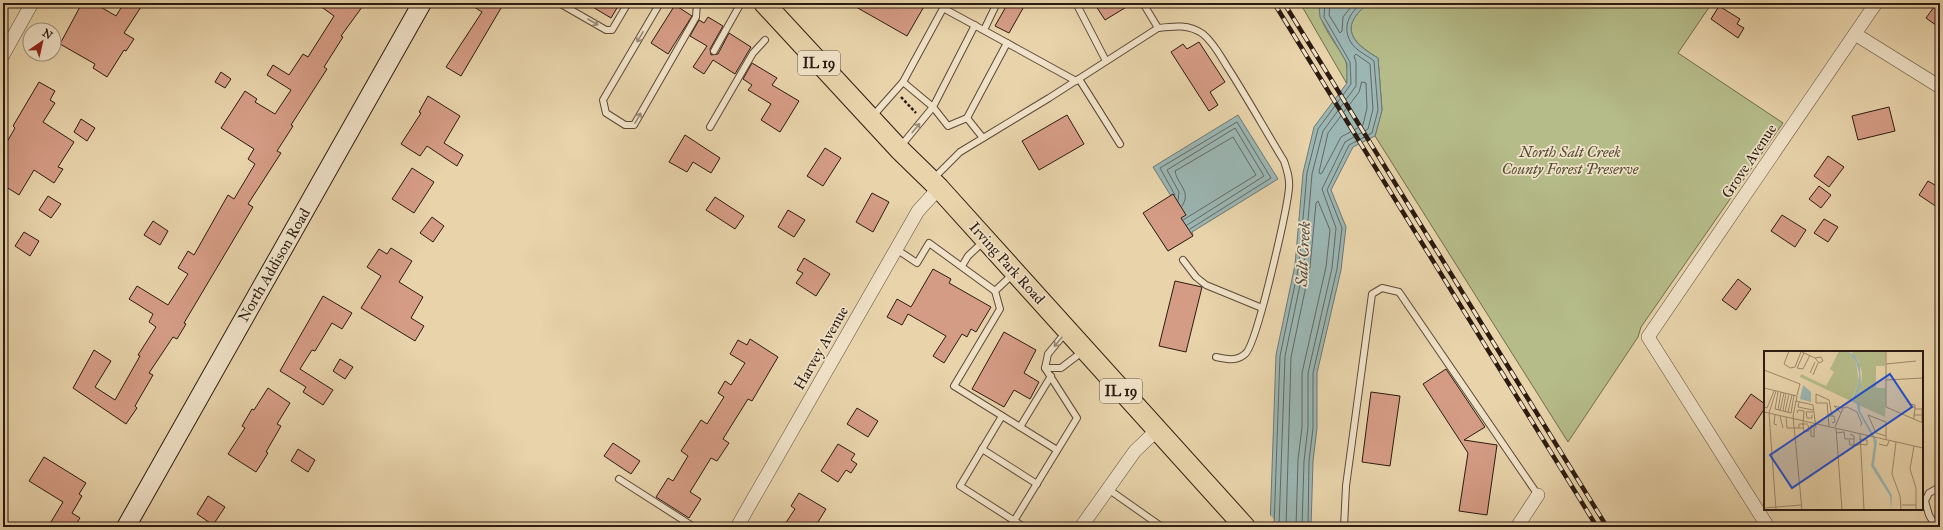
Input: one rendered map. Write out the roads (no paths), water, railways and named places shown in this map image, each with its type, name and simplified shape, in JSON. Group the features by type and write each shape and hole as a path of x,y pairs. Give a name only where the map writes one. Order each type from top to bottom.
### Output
{"main road":[{"name":"Irving Park Road","path":"764,3 899,149 935,185 1085,350 1156,431 1245,527"}],"street":[{"path":"3,55 32,3"},
{"name":"North Addison Road","path":"126,527 422,3"},
{"name":"Grove Avenue","path":"1768,527 1648,337 1876,3"},
{"path":"1855,34 1940,87"},
{"name":"Harvey Avenue","path":"738,527 896,249 935,185"},
{"path":"1081,527 1138,447 1156,431"},
{"path":"1517,527 1538,495"}],"lane":[{"path":"559,3 606,30 612,30 616,26 628,3"},
{"path":"660,3 604,100 606,113 625,126 634,125 696,17 697,3"},
{"path":"714,51 741,3"},
{"path":"984,30 997,3"},
{"path":"1076,3 1106,61"},
{"path":"1143,3 1158,28"},
{"path":"870,118 903,82 945,5 975,25 1078,80 1120,144"},
{"path":"899,149 933,107 975,25"},
{"path":"935,185 960,152 1078,80 1158,28 1179,26 1190,28 1202,34 1212,43 1242,90 1286,167 1289,187 1262,308 1251,345 1246,354 1239,358 1231,360 1216,357"},
{"path":"710,127 753,53 765,40"},
{"path":"903,82 933,107 948,126 967,118 1007,43"},
{"path":"967,118 983,138"},
{"path":"962,266 968,256 985,240"},
{"path":"896,249 917,263 929,242 995,291 1000,309 954,386 1057,450"},
{"path":"1183,260 1196,277 1206,286 1262,308"},
{"path":"995,291 1014,272"},
{"path":"1344,527 1346,486 1372,294 1382,288 1399,292 1538,495"},
{"path":"1014,521 1077,418 1045,368 1048,354 1067,331"},
{"path":"1045,368 1061,368 1085,350"},
{"path":"1020,427 1051,376"},
{"path":"1002,416 960,486 1024,527"},
{"path":"982,449 1037,484"},
{"path":"619,479 694,527"},
{"path":"1936,527 1929,515 1925,501 1929,493 1940,487"},
{"path":"1108,489 1162,527"}],"water":[{"name":"Salt Creek","path":"1322,3 1369,3 1360,11 1351,26 1355,40 1368,52 1378,58 1382,110 1375,136 1353,147 1331,190 1346,227 1341,270 1317,373 1317,428 1313,461 1311,527 1270,527 1276,355 1295,265 1303,173 1314,127 1347,83 1347,63 1320,17 1319,6"},
{"path":"1238,115 1278,179 1192,232 1193,235 1168,251 1144,213 1171,196 1153,167"}],"railway":[{"path":"1274,3 1597,527"},
{"path":"1284,3 1607,527"}],"park label":[{"name":"North Salt Creek County Forest Preserve","path":"1570,160"}]}
